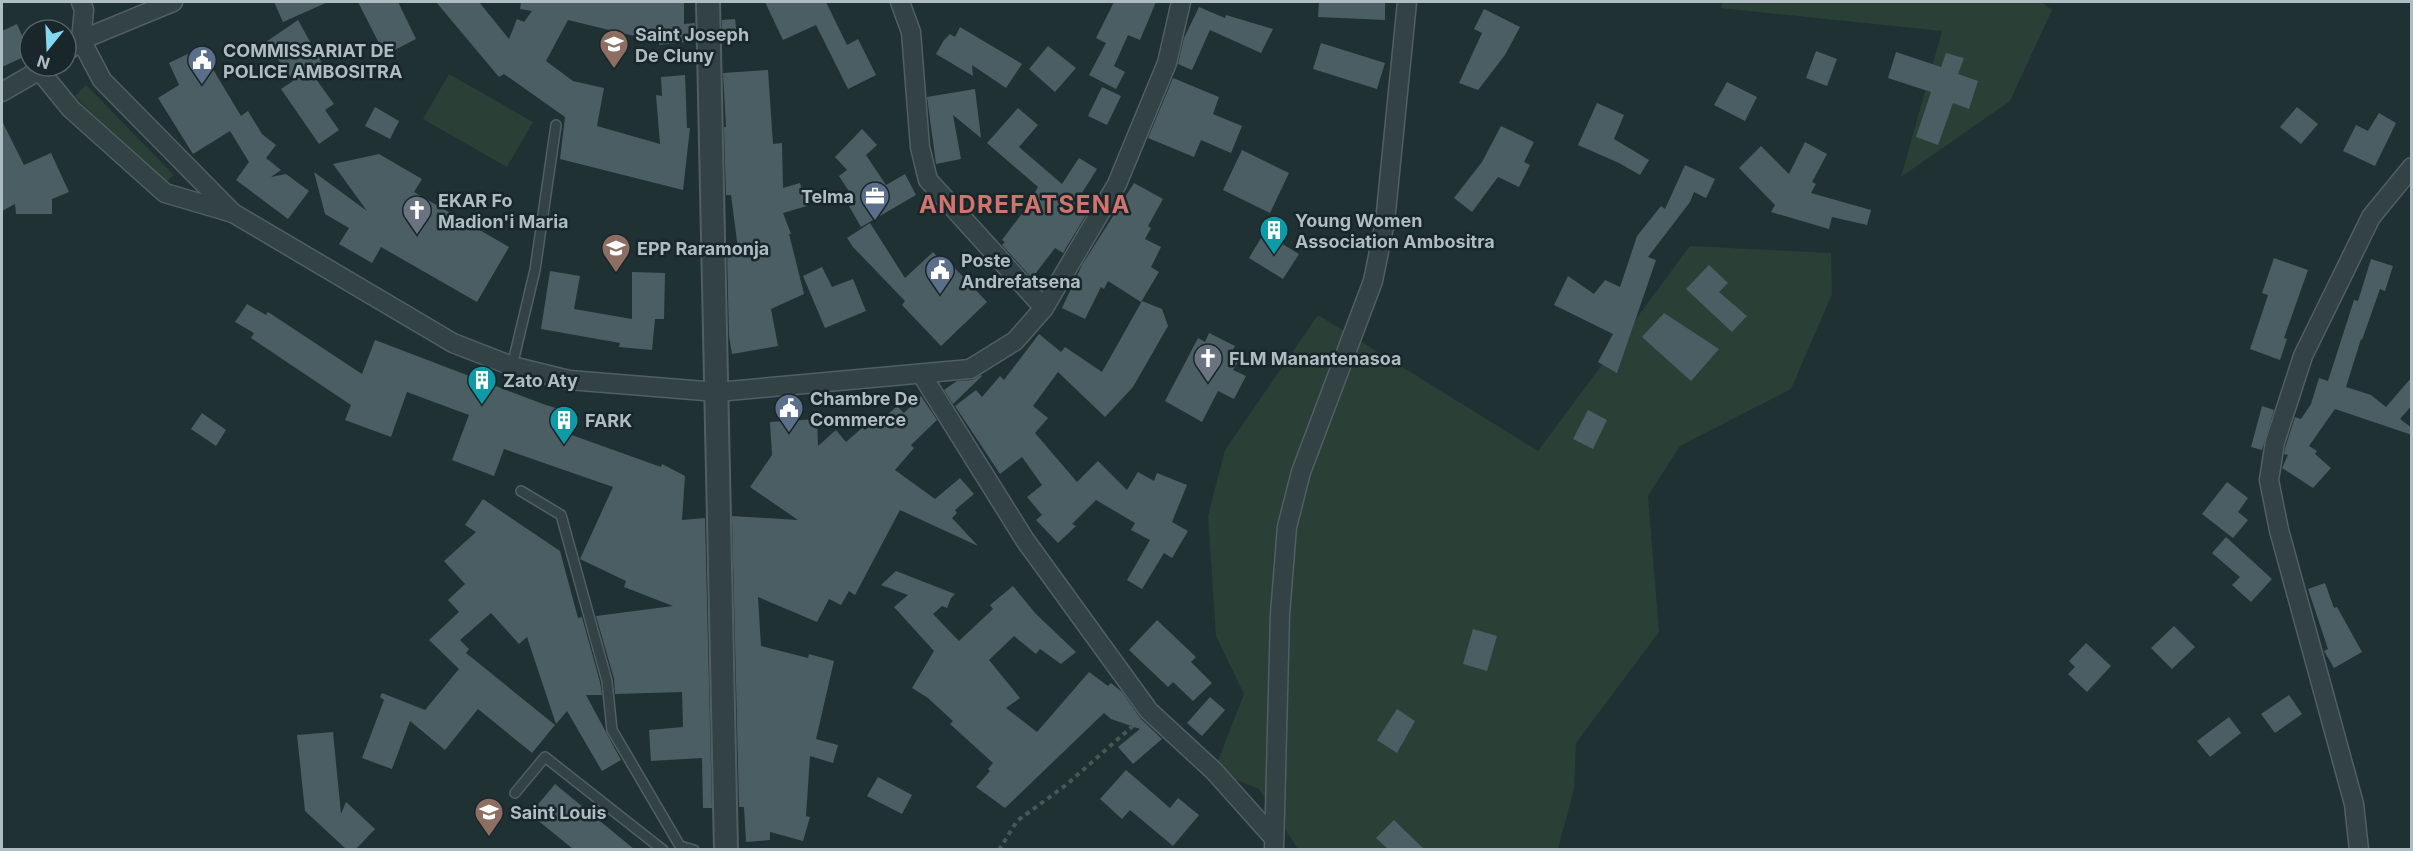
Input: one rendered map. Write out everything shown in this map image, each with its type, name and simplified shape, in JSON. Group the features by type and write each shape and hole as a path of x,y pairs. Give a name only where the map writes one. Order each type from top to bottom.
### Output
{"street":[{"path":"81,2 84,10 81,40 102,80 233,213"},
{"path":"78,42 173,2"},
{"path":"708,2 726,849"},
{"path":"900,2 911,32 920,147 928,180 1044,308"},
{"path":"49,78 71,109 165,193 233,213 453,343 512,366 569,380 717,392 970,369 1015,341 1044,308 1117,184 1167,63 1181,2"},
{"path":"1273,843 1280,614 1287,526 1301,472 1372,281 1385,222 1407,2"},
{"path":"2,92 27,78"},
{"path":"2359,849 2354,804 2279,530 2269,480 2275,442 2303,356 2371,217 2412,167"},
{"path":"922,375 1025,540 1149,711 1214,771 1273,843"}],"lane":[{"path":"512,366 535,270 556,125"},
{"path":"521,491 561,515 607,681 612,730 680,846 694,849"},
{"path":"515,793 545,757 663,849"}],"path":[{"path":"999,849 1017,821 1066,785 1149,711"}],"green space":[{"path":"1722,2 2042,2 2052,10 2010,101 1901,177 1942,31 1721,8"},
{"path":"449,74 533,122 507,167 423,119"},
{"path":"86,85 174,175 162,186 75,96"},
{"path":"1690,246 1831,253 1832,294 1791,389 1680,446 1648,496 1659,632 1576,743 1574,789 1558,849 1298,849 1259,789 1214,771 1244,694 1216,636 1208,516 1225,450 1318,315 1538,451"}],"building":[{"path":"274,2 328,2 283,22"},
{"path":"358,2 398,2 416,39 385,55"},
{"path":"436,2 479,2 509,39 517,19 524,22 532,11 520,9 521,2 684,2 684,24 695,23 695,41 659,45 659,42 568,20 546,61 573,81 604,88 597,126 660,144 656,95 662,96 661,77 685,75 687,128 690,128 683,190 560,159 565,117 504,74 499,77"},
{"path":"765,2 826,2 847,45 858,39 876,75 848,89 816,25 783,40"},
{"path":"1114,2 1156,2 1140,40 1128,35 1114,66 1125,72 1116,89 1089,75 1106,43 1096,38"},
{"path":"1319,2 1385,2 1385,20 1318,17"},
{"path":"1199,7 1225,18 1226,15 1273,29 1261,53 1210,30 1192,70 1178,64 1184,38"},
{"path":"1484,9 1520,27 1505,55 1478,90 1459,83 1482,33 1474,29"},
{"path":"735,19 737,37 722,39 722,20"},
{"path":"298,20 324,67 313,75 334,104 325,110 339,130 319,144 281,89 293,81 266,42"},
{"path":"17,24 18,26 18,60 2,67 2,31"},
{"path":"960,27 1022,64 1006,88 972,65 973,76 936,54 944,40 950,34 955,37"},
{"path":"1321,43 1385,63 1377,89 1313,69"},
{"path":"1048,46 1076,68 1055,92 1029,69"},
{"path":"200,48 209,67 211,66 241,116 248,111 262,134 276,145 266,158 281,170 271,177 286,174 309,191 288,219 236,180 249,162 230,131 193,154 158,98 179,85 169,63"},
{"path":"1816,51 1837,59 1827,86 1806,78"},
{"path":"1896,52 1941,67 1946,53 1964,58 1958,74 1978,81 1969,109 1953,103 1938,145 1916,137 1931,92 1888,78"},
{"path":"768,70 773,144 782,143 783,188 800,183 807,206 783,213 791,234 789,234 804,294 771,309 778,346 732,354 729,336 727,249 738,249 731,195 726,195 723,73"},
{"path":"1173,78 1219,97 1213,114 1242,126 1231,153 1201,140 1194,157 1148,138"},
{"path":"1727,82 1757,97 1745,121 1714,105"},
{"path":"1102,87 1121,96 1107,125 1088,116"},
{"path":"975,89 981,138 953,115 961,159 936,164 927,97"},
{"path":"1597,103 1624,115 1614,139 1649,160 1640,175 1578,145"},
{"path":"375,107 399,121 390,139 365,126"},
{"path":"2297,107 2318,124 2301,144 2280,127"},
{"path":"1018,108 1038,125 1019,147 1062,184 1079,158 1097,169 1080,196 1093,203 1063,253 1055,248 1032,278 1002,245 1005,242 1002,240 1036,195 1034,194 1038,187 987,143"},
{"path":"2379,113 2396,123 2375,166 2343,151 2356,125 2368,131"},
{"path":"2,121 24,165 51,153 69,192 52,199 52,214 16,214 15,204 2,211"},
{"path":"1501,126 1534,142 1524,162 1530,165 1519,187 1498,177 1472,212 1454,198 1482,162"},
{"path":"862,129 877,145 866,155 886,185 905,174 916,195 861,227 849,206 856,202 839,176 847,170 835,157"},
{"path":"1805,142 1827,154 1812,182 1816,184 1811,193 1871,210 1867,225 1832,217 1829,229 1771,212 1775,205 1739,168 1761,146 1789,174"},
{"path":"1242,150 1289,173 1270,213 1223,190"},
{"name":"EKAR Fo Madion'i Maria","path":"379,154 422,179 414,192 509,247 477,302 381,247 372,263 339,244 349,228 325,214 314,172 367,211 333,164"},
{"path":"1685,165 1715,179 1706,198 1694,192 1690,202 1648,257 1656,260 1617,373 1598,362 1613,334 1554,305 1568,276 1594,294 1605,280 1620,287 1637,236 1661,206 1665,209"},
{"path":"1134,183 1163,199 1148,226 1151,228 1145,239 1161,247 1151,267 1159,272 1141,302 1108,281 1104,289 1101,287 1085,319 1062,308 1082,265"},
{"name":"Poste Andrefatsena","path":"870,223 905,278 933,252 945,265 948,261 987,302 941,346 902,305 905,301 847,238"},
{"name":"Young Women Association Ambositra","path":"1264,233 1299,254 1283,279 1249,258"},
{"path":"2274,258 2308,270 2284,338 2287,339 2280,360 2250,349 2268,295 2262,293"},
{"path":"2371,259 2393,266 2385,291 2380,289 2346,387 2371,395 2386,407 2412,377 2412,405 2400,419 2412,428 2412,435 2335,409 2309,446 2317,451 2315,454 2331,468 2313,488 2282,468 2288,455 2284,454 2286,445 2295,417 2301,419 2311,404 2319,378 2328,381 2354,300 2358,301"},
{"path":"1709,265 1728,283 1719,292 1747,316 1732,332 1686,289"},
{"path":"822,267 832,287 853,279 866,311 825,328 803,276"},
{"path":"550,271 580,276 574,309 632,319 632,272 665,273 664,319 655,319 652,350 619,347 620,343 541,329"},
{"path":"1142,301 1162,309 1168,326 1133,387 1105,417 1058,372 1033,406 1048,418 1035,433 1077,482 1098,461 1127,490 1138,472 1154,481 1157,473 1187,485 1172,522 1188,531 1172,558 1164,553 1142,589 1127,580 1150,540 1131,530 1135,523 1096,500 1072,524 1076,526 1058,543 1036,520 1042,515 1027,497 1042,485 1022,457 1000,474 955,406 976,390 982,397 1000,376 1004,380 1039,334 1061,352 1065,347 1102,372"},
{"path":"247,304 266,315 268,312 362,374 375,340 572,413 566,433 661,467 662,464 685,476 682,520 705,518 712,808 703,808 702,758 651,761 649,730 683,727 682,692 615,694 614,679 596,616 673,606 624,587 626,581 580,559 613,487 504,449 494,476 452,460 469,415 407,392 391,437 345,420 351,405 251,338 254,333 235,322"},
{"path":"1664,313 1719,349 1691,381 1642,337"},
{"name":"FLM Manantenasoa","path":"1209,333 1235,346 1229,357 1238,362 1233,370 1246,376 1234,399 1218,391 1202,422 1165,401 1198,338 1205,342"},
{"path":"981,375 953,404 944,390 957,381 972,380"},
{"path":"921,396 937,420 911,445 914,448 895,470 935,499 960,478 974,494 955,510 957,513 952,518 978,546 900,510 855,595 849,591 841,605 829,599 817,622 758,597 761,646 808,658 809,654 834,661 816,739 838,745 833,763 810,756 806,816 810,817 803,841 770,832 770,840 746,842 744,807 739,807 732,516 798,520 750,487 772,455 770,422 817,419 818,446 836,430 846,442 863,427 865,430 881,415 884,418 897,406 904,413"},
{"path":"2262,406 2274,410 2262,450 2251,447"},
{"path":"1588,410 1607,420 1593,449 1573,439"},
{"path":"202,413 226,430 216,446 191,429"},
{"path":"2227,482 2248,498 2238,512 2248,520 2233,538 2202,514"},
{"path":"483,499 560,551 578,618 582,617 600,682 602,695 586,695 621,760 602,771 567,711 556,724 527,637 519,644 491,613 460,640 469,649 466,653 555,725 532,753 478,709 445,750 410,721 392,769 362,758 384,700 380,697 382,693 425,710 459,669 429,640 459,612 448,600 465,584 444,561 476,532 465,525"},
{"path":"2226,537 2272,579 2251,602 2232,585 2240,577 2212,553"},
{"path":"896,571 955,594 947,608 942,606 933,614 959,641 993,609 990,605 1013,586 1036,614 1076,652 1061,664 1040,649 1036,654 1014,636 989,660 1020,698 1006,708 1037,732 1089,672 1108,686 1111,683 1122,692 1141,719 1162,739 1133,764 1118,747 1140,729 1111,719 1104,713 1005,808 976,787 990,771 988,769 993,763 950,724 953,721 928,698 912,688 934,651 894,607 908,595 881,585"},
{"path":"2325,583 2334,608 2337,607 2362,652 2334,668 2324,651 2328,649 2308,589"},
{"path":"1157,620 1196,657 1191,662 1212,683 1193,701 1173,682 1168,687 1129,650"},
{"path":"2174,626 2195,647 2172,669 2151,648"},
{"path":"1473,629 1497,636 1487,671 1463,664"},
{"path":"2086,643 2111,666 2087,692 2068,674 2075,667 2069,661"},
{"path":"2289,695 2302,714 2275,733 2261,714"},
{"path":"1210,697 1225,710 1202,736 1187,723"},
{"path":"1397,709 1415,721 1397,753 1377,740"},
{"path":"2229,717 2241,733 2210,757 2197,741"},
{"path":"333,732 341,814 346,802 375,829 356,849 346,849 305,811 297,735"},
{"path":"1126,770 1170,808 1178,798 1199,815 1173,846 1130,810 1122,819 1100,799"},
{"path":"878,777 912,795 902,814 867,796"},
{"path":"555,784 634,849 573,849 530,814"},
{"path":"1394,820 1424,849 1388,849 1376,838"}],"place":[{"name":"Saint Joseph De Cluny","path":"614,70"},
{"name":"COMMISSARIAT DE POLICE AMBOSITRA","path":"202,86"},
{"name":"Telma","path":"875,222"},
{"name":"EKAR Fo Madion'i Maria","path":"417,236"},
{"name":"Young Women Association Ambositra","path":"1274,256"},
{"name":"EPP Raramonja","path":"616,274"},
{"name":"Poste Andrefatsena","path":"940,296"},
{"name":"FLM Manantenasoa","path":"1208,384"},
{"name":"Zato Aty","path":"482,406"},
{"name":"Chambre De Commerce","path":"789,434"},
{"name":"FARK","path":"564,446"},
{"name":"Saint Louis","path":"489,838"}],"district":[{"name":"ANDREFATSENA","path":"1025,204"}]}
